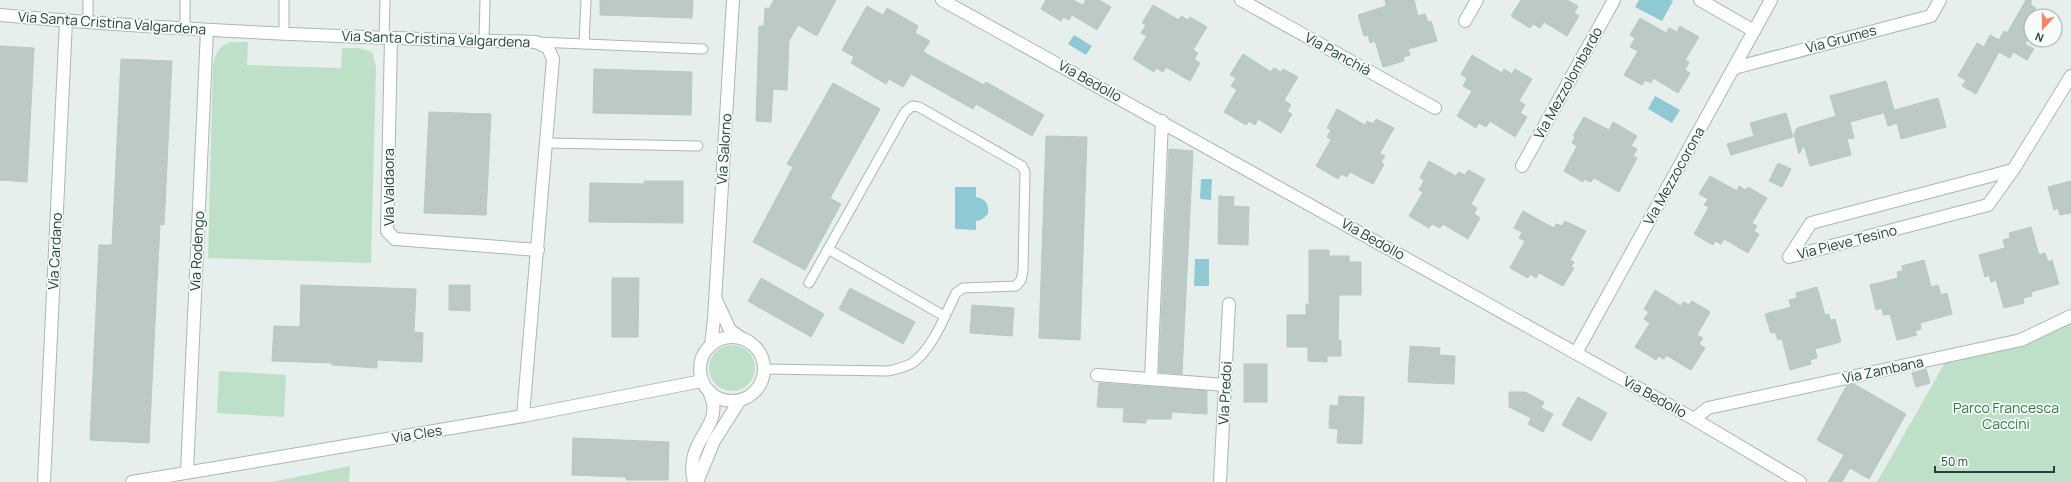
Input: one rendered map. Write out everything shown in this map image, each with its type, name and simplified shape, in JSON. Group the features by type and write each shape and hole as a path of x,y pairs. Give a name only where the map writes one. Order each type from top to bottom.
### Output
{"street":[{"name":"Via Salorno","path":"711,345 733,0"},
{"name":"Via Bedollo","path":"942,0 1162,121 1694,419 1800,482"},
{"name":"Via Panchià","path":"1242,0 1435,108"},
{"path":"1465,21 1477,0"},
{"name":"Via Mezzolombardo","path":"1522,166 1614,0"},
{"path":"1700,0 1754,31"},
{"name":"Via Mezzocorona","path":"1576,353 1771,0"},
{"name":"Via Grumes","path":"1734,68 1931,16 1940,0"},
{"name":"Via Santa Cristina Valgardena","path":"0,15 185,29 387,38 536,42 548,48 553,60 523,416"},
{"name":"Via Cardano","path":"44,482 66,21"},
{"name":"Via Rodengo","path":"187,472 207,30"},
{"name":"Via Valdaora","path":"387,38 388,230 395,239 538,250"},
{"name":"Via Pieve Tesino","path":"2013,170 1811,224 1789,257 1988,206 2013,170 2071,76"},
{"path":"1151,379 1162,121"},
{"name":"Via Salorno","path":"714,297 730,330 741,338"},
{"name":"Via Predoi","path":"1220,482 1229,304"},
{"name":"Via Zambana","path":"1694,419 1708,408 2021,340 2071,316"},
{"path":"694,482 690,469 692,458 712,417 713,403 700,372 704,352 720,339 730,337 741,338 750,342 762,358 764,368 762,379 758,388 750,395 740,400 723,400 706,386"},
{"path":"1097,375 1225,385"},
{"name":"Via Cles","path":"132,482 706,386"},
{"path":"697,482 714,441 740,400"}],"lane":[{"path":"88,0 88,22"},
{"path":"185,0 185,29"},
{"path":"284,0 284,33"},
{"path":"385,0 387,38"},
{"path":"484,41 485,0"},
{"path":"584,44 586,0"},
{"path":"536,42 703,49"},
{"path":"764,368 888,371 901,368 914,362 923,352 956,293 963,288 1016,286 1021,280 1023,271 1025,172 1022,166 919,107 912,106 905,112 809,283"},
{"path":"546,143 698,146"},
{"path":"828,249 944,316"}],"green space":[{"path":"231,42 248,42 247,65 341,68 342,48 359,48 372,52 376,67 371,263 208,258 213,67 215,58 220,48"},
{"name":"Parco Francesca Caccini","path":"2071,323 2071,482 1877,482 1946,361 2021,346"},
{"path":"732,345 745,349 751,355 755,368 751,381 745,387 732,391 719,387 713,381 709,368 713,355 719,349"},
{"path":"219,371 286,375 284,417 217,413"},
{"path":"350,466 349,482 272,482"}],"water":[{"path":"1639,0 1673,1 1662,21 1635,7"},
{"path":"1074,35 1092,46 1086,55 1068,44"},
{"path":"1655,96 1680,110 1672,123 1648,109"},
{"path":"1201,179 1212,179 1211,200 1200,199"},
{"path":"955,187 976,187 976,197 986,202 988,214 981,220 976,221 976,230 955,229"},
{"path":"1195,259 1209,259 1209,286 1194,286"}],"building":[{"path":"600,0 693,0 692,18 600,15"},
{"path":"774,0 836,0 817,36 798,25 789,41 787,90 773,89 771,122 756,121 759,26 764,26 765,8 769,9"},
{"path":"1046,0 1073,0 1083,5 1086,0 1099,0 1111,7 1097,30 1072,15 1069,20 1063,17 1061,21 1041,9"},
{"path":"1385,0 1414,0 1418,16 1425,14 1428,22 1431,21 1437,41 1408,49 1410,55 1403,57 1404,61 1383,67 1375,41 1370,43 1368,35 1364,36 1358,15 1386,6"},
{"path":"1521,0 1567,0 1578,6 1574,13 1579,16 1567,36 1544,22 1540,28 1533,24 1530,28 1511,16"},
{"path":"2026,0 2031,0 2031,5 2036,8 2023,8 2023,48 2034,49 2027,60 2013,52 2010,58 1999,52 1976,94 1962,86 1966,80 1958,76 1977,43 1984,47 1990,35 1999,40 2004,31 2007,33"},
{"path":"1153,5 1179,20 1181,16 1188,20 1190,17 1207,27 1193,50 1198,53 1194,59 1200,63 1190,81 1166,67 1163,72 1156,68 1154,72 1133,59 1147,36 1141,33 1146,25 1142,23"},
{"path":"867,6 883,15 887,8 918,26 915,33 930,41 923,52 984,85 986,82 1044,115 1032,136 976,104 973,109 911,74 903,87 889,79 886,84 851,63 854,57 842,50"},
{"path":"1640,18 1666,33 1669,28 1677,32 1680,26 1699,37 1685,60 1689,62 1685,70 1690,73 1678,93 1653,78 1651,83 1645,80 1642,85 1624,75 1638,51 1630,47 1635,38 1630,35"},
{"path":"0,46 34,48 27,182 0,180"},
{"path":"1243,54 1271,72 1274,68 1281,72 1283,69 1298,77 1284,100 1291,105 1287,111 1292,114 1281,133 1258,119 1255,125 1249,121 1246,125 1224,112 1237,90 1231,86 1236,78 1230,75"},
{"path":"1472,55 1502,73 1504,69 1512,74 1515,69 1532,79 1519,101 1525,105 1520,113 1527,117 1515,137 1490,121 1486,127 1479,123 1476,128 1457,116 1472,91 1463,86 1467,79 1461,74"},
{"path":"121,59 172,61 164,225 160,224 149,443 90,440 99,245 112,245"},
{"path":"594,69 692,72 691,115 593,113"},
{"path":"1886,81 1894,110 1850,122 1854,138 1847,139 1851,155 1810,166 1804,145 1799,154 1794,134 1797,128 1836,116 1830,96"},
{"path":"833,83 880,109 830,198 841,204 805,270 753,242 793,167 787,164"},
{"path":"1938,98 1946,127 1901,139 1897,123 1888,126 1884,113"},
{"path":"1337,109 1365,125 1367,121 1373,124 1376,119 1394,128 1380,153 1385,156 1381,162 1384,164 1373,184 1350,172 1347,177 1341,174 1338,179 1316,166 1331,140 1327,137 1331,130 1327,128"},
{"path":"429,112 491,114 486,215 424,213"},
{"path":"1786,113 1793,137 1731,155 1727,144 1754,136 1750,123"},
{"path":"1584,117 1609,130 1613,122 1637,136 1631,146 1637,149 1633,156 1637,158 1619,192 1594,178 1591,182 1584,179 1583,182 1564,171 1577,146 1572,143 1575,137 1573,136"},
{"path":"1046,136 1087,137 1080,340 1039,338"},
{"path":"1169,149 1193,151 1182,374 1159,372"},
{"path":"1429,161 1456,176 1459,172 1465,175 1468,170 1485,179 1471,204 1477,208 1474,214 1480,218 1468,239 1443,224 1440,228 1432,224 1429,228 1409,216 1423,192 1419,190 1424,180 1420,178"},
{"path":"1778,163 1791,169 1782,187 1769,181"},
{"path":"1710,176 1737,191 1739,186 1746,190 1748,187 1767,198 1752,223 1757,226 1754,231 1759,234 1748,253 1724,239 1721,244 1715,241 1713,245 1694,234 1709,207 1704,205 1708,199 1699,194"},
{"path":"644,181 683,181 683,223 589,222 590,183 644,184"},
{"path":"2071,181 2071,213 2060,215 2058,208 2054,210 2048,187"},
{"path":"1219,196 1234,197 1233,206 1249,207 1248,245 1218,244"},
{"path":"1523,211 1554,228 1556,224 1562,226 1565,221 1586,231 1570,260 1574,262 1571,267 1574,268 1563,286 1539,273 1536,278 1530,274 1528,278 1510,268 1525,241 1519,238 1522,232 1514,228"},
{"path":"2031,227 2039,255 2045,253 2048,262 2052,260 2059,284 2031,292 2032,296 2023,298 2024,303 2004,308 1996,280 1991,282 1989,275 1985,277 1979,255 2005,248 2003,240 2010,238 2009,233"},
{"path":"1309,250 1329,250 1329,256 1349,256 1349,262 1361,262 1361,295 1339,295 1338,340 1341,340 1341,356 1327,356 1327,362 1308,361 1308,347 1287,347 1287,315 1306,315 1306,304 1309,304"},
{"path":"1924,260 1931,287 1938,285 1941,295 1947,293 1952,314 1920,323 1921,329 1915,331 1917,335 1897,340 1890,314 1883,315 1882,308 1876,310 1870,285 1898,278 1897,272 1903,271 1902,266"},
{"path":"612,278 639,278 638,337 612,337"},
{"path":"761,278 824,314 811,337 748,301"},
{"path":"301,285 416,289 414,332 423,333 422,362 377,360 377,368 332,365 332,363 272,361 274,326 300,327"},
{"path":"449,285 470,285 470,311 449,310"},
{"path":"1817,287 1825,315 1829,314 1830,320 1835,319 1841,342 1815,349 1817,358 1810,360 1811,364 1790,370 1782,339 1778,340 1775,332 1771,333 1765,314 1791,307 1789,300 1797,298 1796,293"},
{"path":"850,288 915,322 903,344 839,309"},
{"path":"1655,290 1681,306 1683,302 1689,305 1692,301 1710,312 1697,335 1703,338 1699,344 1705,348 1691,370 1666,355 1664,359 1658,356 1656,360 1635,347 1650,323 1644,319 1649,312 1644,309"},
{"path":"972,305 1014,308 1012,336 970,333"},
{"path":"1410,346 1440,348 1439,355 1455,356 1454,384 1408,382"},
{"path":"1244,364 1267,364 1267,402 1244,402"},
{"path":"1926,369 1930,383 1916,387 1912,373"},
{"path":"1099,383 1207,391 1207,414 1172,412 1171,419 1146,419 1146,423 1123,422 1124,408 1097,407"},
{"path":"1854,384 1906,414 1869,479 1850,468 1842,482 1828,482 1844,455 1817,440 1847,385"},
{"path":"1509,392 1525,392 1544,402 1541,408 1553,414 1543,432 1528,424 1531,418 1509,407"},
{"path":"1339,396 1364,397 1362,444 1337,443 1338,429 1329,428 1330,405 1338,406"},
{"path":"1578,397 1607,413 1591,441 1562,425"},
{"path":"573,438 669,442 668,480 626,480 626,477 572,475"}]}
